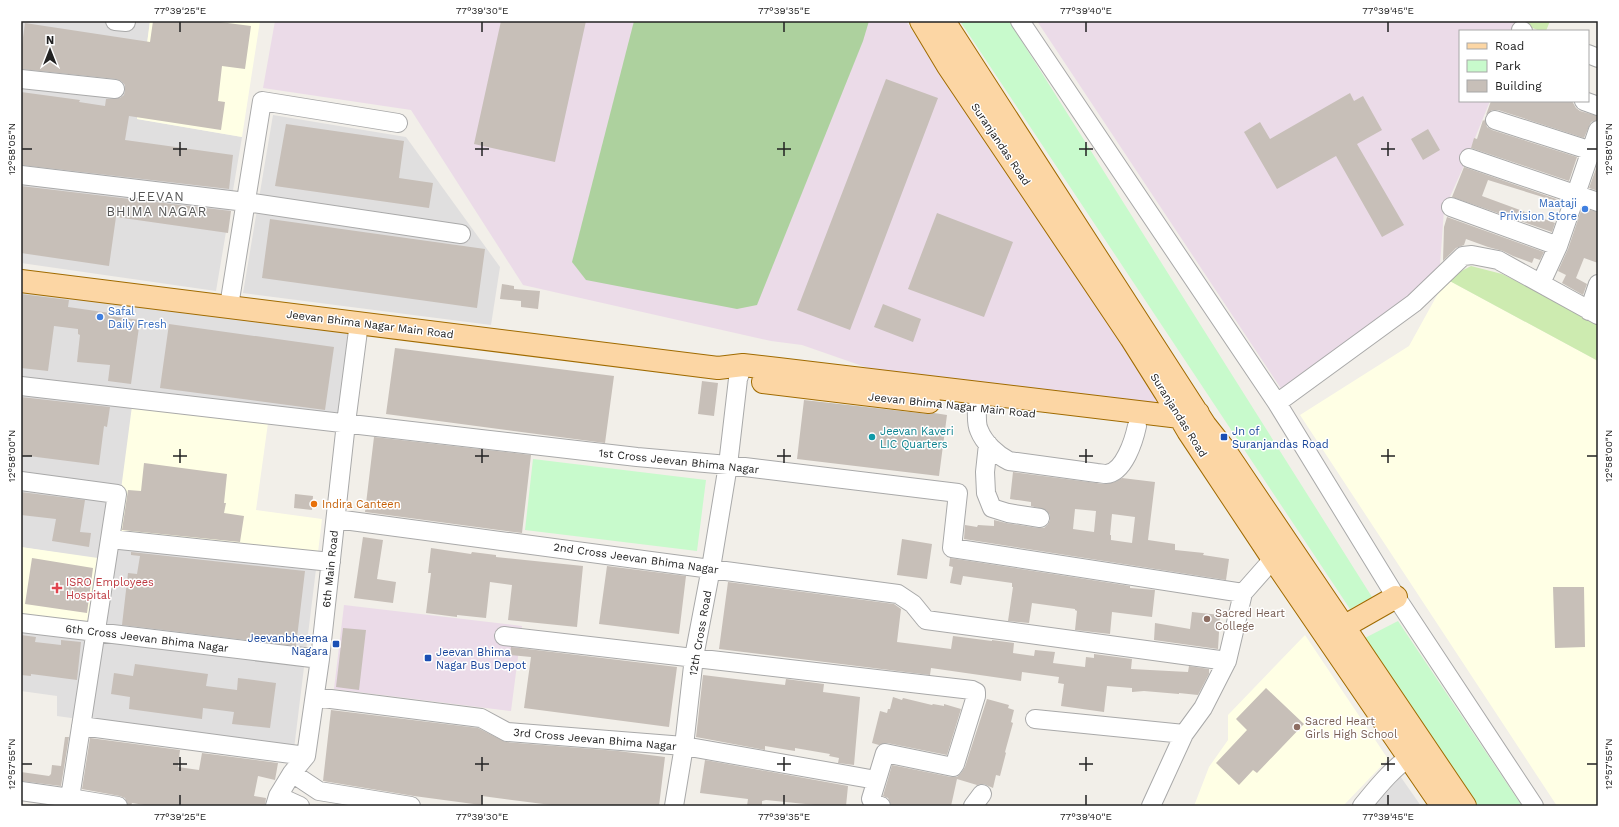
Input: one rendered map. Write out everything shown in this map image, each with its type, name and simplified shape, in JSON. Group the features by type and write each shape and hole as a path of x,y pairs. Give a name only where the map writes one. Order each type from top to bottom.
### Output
{"main road":[{"name":"Suranjandas Road","path":"921,21 948,66 1131,338 1193,421 1228,456 1335,632 1417,751 1464,806"},
{"name":"Suranjandas Road","path":"944,21 1193,421 1273,559 1335,632"},
{"name":"Jeevan Bhima Nagar Main Road","path":"21,281 718,368 826,391 1137,426 1193,421"},
{"name":"Jeevan Bhima Nagar Main Road","path":"741,372 1193,421"},
{"path":"1335,632 1396,597"},
{"name":"Suranjandas Road","path":"1417,751 1442,806"}],"street":[{"path":"1020,21 1277,403 1396,597 1534,806"},
{"path":"21,79 116,88"},
{"path":"229,306 262,101 398,123"},
{"path":"1587,102 1598,106"},
{"path":"1495,120 1595,151"},
{"path":"1541,283 1558,246 1576,195 1595,151 1598,130"},
{"path":"1469,158 1598,202"},
{"path":"21,175 246,202 461,234"},
{"path":"1451,207 1558,246"},
{"path":"1277,403 1414,303 1462,256 1472,255 1498,260 1594,313 1598,284"},
{"name":"6th Main Road","path":"306,756 320,659 346,423 359,323"},
{"name":"12th Cross Road","path":"674,806 684,746 694,657 711,568 728,465 741,372"},
{"name":"1st Cross Jeevan Bhima Nagar","path":"21,386 728,465 958,493 952,548 1243,593"},
{"path":"977,408 978,429 988,444 1004,459 1108,474 1118,468 1122,462 1133,443 1137,426"},
{"path":"988,444 985,472 986,493 992,508 1008,513 1040,518"},
{"path":"21,481 117,494 70,798"},
{"name":"2nd Cross Jeevan Bhima Nagar","path":"336,519 898,594 913,604 926,620 1227,662"},
{"path":"110,539 331,562"},
{"path":"1151,806 1184,734 1203,708 1227,662 1243,593 1273,559"},
{"name":"6th Cross Jeevan Bhima Nagar","path":"21,623 320,659"},
{"path":"504,636 964,689 976,692 974,703 953,767 885,753 871,799 874,805 880,806"},
{"name":"3rd Cross Jeevan Bhima Nagar","path":"315,696 481,718 507,732 684,746 876,780"},
{"path":"1035,719 1184,734"},
{"path":"81,726 306,756"},
{"path":"1362,806 1384,778 1417,751"},
{"path":"300,806 276,801 292,773 306,756"},
{"path":"292,773 319,791 411,806"},
{"path":"21,791 118,806"}],"shaded area":[{"path":"21,21 150,21 137,119 242,137 216,291 21,263"},
{"path":"150,21 260,21 242,137 137,119"},
{"path":"275,21 906,21 1158,399 1154,406 871,369 802,345 771,341 523,285 411,110 263,88"},
{"path":"1037,21 1524,21 1520,30 1459,30 1459,102 1490,102 1444,210 1440,265 1409,299 1282,390"},
{"path":"273,115 406,137 500,267 491,325 243,293"},
{"path":"1446,279 1598,361 1598,806 1557,806 1300,415 1409,346"},
{"path":"21,289 349,332 337,432 132,406 316,569 294,749 57,716 57,696 21,691 21,631 86,641 98,559 21,547"},
{"path":"132,406 268,423 256,510 322,519 316,569 114,543"},
{"name":"ISRO Employees Hospital","path":"21,547 98,558 88,628 21,618"},
{"name":"Jeevan Bhima Nagar Bus Depot","path":"344,605 522,626 511,711 334,689"},
{"name":"Sacred Heart Girls High School","path":"1305,635 1388,759 1343,806 1194,806 1209,767 1228,740 1228,715"},
{"path":"1398,773 1421,806 1374,806"}],"green space":[{"path":"634,21 869,21 863,41 757,305 737,309 586,280 572,262"},
{"path":"960,21 1009,21 1372,597 1350,609"},
{"path":"1524,21 1550,21 1546,30 1538,30 1523,24"},
{"path":"1471,266 1502,274 1598,321 1598,361 1446,279"},
{"path":"533,459 706,480 697,551 525,530"},
{"path":"1398,621 1522,806 1477,806 1363,639"}],"building":[{"path":"153,21 212,21 251,26 245,69 222,66 218,101 225,102 221,130 129,116 125,140 233,155 229,189 21,165 21,92 80,100 79,102 105,106 106,99 120,98 124,95 125,90 125,85 116,79 21,69 21,52 25,23 150,42"},
{"path":"501,21 586,21 555,162 474,144"},
{"path":"886,79 938,98 850,330 797,310"},
{"path":"1350,93 1354,101 1363,96 1382,130 1357,144 1404,225 1382,237 1336,156 1277,189 1244,132 1260,122 1270,139"},
{"path":"1491,102 1573,102 1580,111 1598,116 1598,120 1591,122 1584,138 1498,110 1492,110 1486,115"},
{"path":"1485,119 1487,127 1492,130 1577,157 1569,181 1471,148 1474,138 1477,139 1483,120 1484,121"},
{"path":"286,124 404,141 399,178 433,183 429,208 275,186"},
{"path":"1428,129 1440,150 1423,160 1411,139"},
{"path":"1598,163 1598,191 1589,188"},
{"path":"1464,167 1562,201 1562,203 1488,180 1482,196 1555,223 1552,232 1452,197"},
{"path":"21,186 231,211 228,233 116,217 109,266 21,253"},
{"path":"1582,208 1598,212 1598,263 1584,258 1576,278 1587,284 1583,295 1562,283 1566,275 1558,271 1568,249"},
{"path":"937,213 1013,242 984,317 908,289"},
{"path":"1447,217 1544,252 1540,260 1534,258 1532,263 1503,251 1466,239 1464,245 1456,248 1443,261 1444,227"},
{"path":"270,219 485,249 477,308 262,278"},
{"path":"502,284 514,286 514,289 540,291 538,309 521,307 521,301 500,299"},
{"path":"21,294 69,300 68,307 110,313 109,316 140,320 131,384 108,381 110,365 77,362 80,335 78,334 78,329 54,326 48,371 21,368"},
{"path":"883,304 921,319 913,342 874,327"},
{"path":"169,324 334,347 325,410 160,388"},
{"path":"395,348 614,376 605,443 386,414"},
{"path":"702,381 718,383 714,416 698,414"},
{"path":"21,397 110,407 107,427 104,426 99,465 21,455"},
{"name":"Jeevan Kaveri LIC Quarters","path":"804,400 947,415 939,476 797,459"},
{"path":"374,437 531,455 522,533 365,512"},
{"path":"144,463 227,474 224,503 226,503 224,513 244,516 240,542 122,530 128,490 141,491"},
{"path":"1013,472 1104,484 1115,482 1122,478 1155,482 1148,540 1175,544 1175,550 1204,553 1203,555 1229,559 1226,580 964,539 965,525 977,527 978,525 994,526 994,520 1038,528 1044,528 1048,524 1050,515 1046,510 1031,506 1031,502 1010,499","holes":["1075,509 1096,511 1094,532 1073,529","1112,514 1135,517 1132,543 1111,540"]},
{"path":"21,492 85,500 80,532 91,533 89,547 52,541 56,519 21,515"},
{"path":"295,494 313,496 312,510 294,508"},
{"path":"363,537 383,540 377,579 396,582 393,603 354,598"},
{"path":"902,539 932,544 927,579 897,575"},
{"path":"431,548 471,554 472,552 496,555 496,557 583,566 577,627 508,620 512,585 490,582 486,618 457,615 457,617 426,613 431,573 428,573"},
{"path":"131,552 305,571 296,646 122,625 128,573 137,574 140,556 131,555"},
{"path":"32,558 93,568 87,613 25,604"},
{"path":"950,558 1130,586 1130,588 1155,590 1152,617 1112,612 1110,634 1075,630 1077,611 1075,609 1032,603 1029,623 1008,621 1013,587 1012,583 963,576 961,585 950,583 953,567 949,566"},
{"path":"607,566 686,576 679,634 599,624"},
{"path":"728,582 894,604 901,609 897,642 951,649 953,636 992,640 1014,643 1013,653 1034,656 1035,650 1055,652 1053,663 1085,667 1086,657 1094,658 1094,654 1132,659 1131,669 1188,672 1189,666 1209,669 1209,674 1198,695 1144,691 1132,692 1132,688 1107,686 1104,712 1061,706 1064,684 1058,683 1059,677 1022,672 1021,681 931,668 930,675 719,649"},
{"path":"1553,587 1584,587 1585,647 1555,648"},
{"path":"1192,612 1220,615 1218,649 1154,640 1155,623 1190,629"},
{"path":"343,628 366,630 359,690 336,687"},
{"path":"21,635 36,637 35,642 61,645 61,640 81,642 77,680 31,674 31,676 21,675"},
{"path":"511,647 677,667 669,727 524,708 531,657 510,655"},
{"path":"135,664 208,674 206,686 237,690 238,678 276,683 270,728 232,724 234,712 203,708 202,719 129,709 130,697 111,694 114,673 133,676"},
{"path":"703,675 785,685 786,679 824,684 823,692 860,697 854,765 838,763 839,758 829,756 830,754 795,748 795,751 765,746 765,750 696,737"},
{"path":"1266,688 1304,724 1257,773 1253,770 1239,785 1216,763 1247,730 1236,719"},
{"path":"893,697 932,705 944,706 944,704 961,709 947,755 887,743 879,745 872,743 880,711 887,713 888,709 890,709"},
{"path":"987,699 1009,705 1008,708 1014,710 1011,722 1013,723 1000,776 996,775 993,788 984,784 977,785 957,779 951,806 891,805 888,798 883,796 892,765 951,777 957,777 961,773 965,767"},
{"path":"331,710 478,728 506,742 618,751 665,757 659,806 559,806 482,796 481,805 323,781"},
{"path":"65,737 69,737 61,786 21,781 21,772 49,776 51,774 52,765 61,766"},
{"path":"90,738 180,750 178,767 199,770 202,753 278,763 275,780 258,776 254,796 266,798 265,806 151,806 132,803 131,806 128,806 125,798 120,796 82,789"},
{"path":"705,760 848,786 846,806 825,806 766,800 762,801 762,806 747,806 748,799 700,793"}],"place":[{"name":"Maataji Privision Store","path":"1585,209"},
{"name":"Safal Daily Fresh","path":"100,317"},
{"name":"Jeevan Kaveri LIC Quarters","path":"872,437"},
{"name":"Jn of Suranjandas Road","path":"1224,437"},
{"name":"Indira Canteen","path":"314,504"},
{"name":"ISRO Employees Hospital","path":"57,588"},
{"name":"Sacred Heart College","path":"1207,619"},
{"name":"Jeevanbheema Nagara","path":"336,644"},
{"name":"Jeevan Bhima Nagar Bus Depot","path":"428,658"},
{"name":"Sacred Heart Girls High School","path":"1297,727"}],"district":[{"name":"JEEVAN BHIMA NAGAR","path":"157,204"}]}
